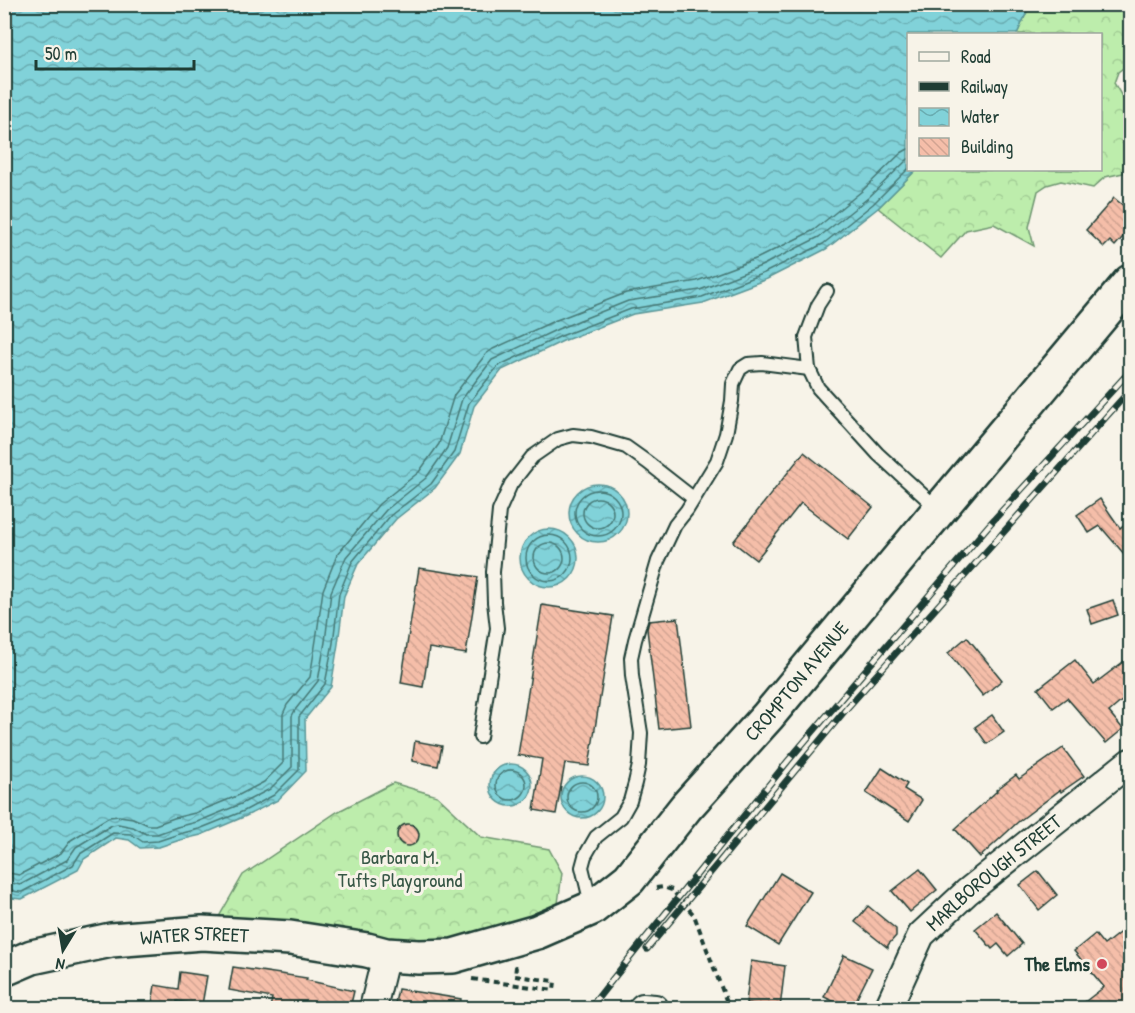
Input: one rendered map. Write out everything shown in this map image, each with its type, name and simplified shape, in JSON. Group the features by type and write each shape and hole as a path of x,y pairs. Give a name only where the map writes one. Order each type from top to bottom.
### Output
{"street":[{"name":"CROMPTON AVENUE","path":"386,955 453,956 537,932 592,908 629,879 686,807 768,716 1131,282"},
{"name":"MARLBOROUGH STREET","path":"888,1008 921,935 967,892 1131,762"},
{"name":"WATER STREET","path":"4,969 32,957 111,940 202,933 290,938 386,955"},
{"path":"373,1008 386,955"}],"lane":[{"path":"827,291 814,314 806,337 809,369 818,388 879,454 939,510"},
{"path":"592,908 582,867 585,856 596,837 621,817 630,801 639,765 641,733 632,676 632,658 658,561 675,525 687,510 717,461 726,434 733,384 740,369 748,364 762,363 809,369"},
{"path":"480,736 497,628 493,572 499,511 510,484 532,457 558,439 573,435 600,439 626,447 693,498"}],"path":[{"path":"650,889 663,887 672,890 694,915 729,1008"},
{"path":"453,956 471,979 554,990 555,981 515,976 516,967 525,964"}],"green space":[{"path":"1030,5 1130,5 1130,67 1126,66 1118,72 1114,83 1130,107 1130,165 1123,173 1105,177 1093,188 1061,181 1047,185 1038,191 1029,227 1034,246 994,224 966,230 941,258 878,208 915,171 1102,171 1102,33 1017,33"},
{"name":"Barbara M. Tufts Playground","path":"393,783 437,796 481,837 549,849 562,873 557,911 420,949 216,922 243,875 337,812"}],"water":[{"path":"5,4 1030,4 1017,33 907,33 907,171 915,171 878,208 826,249 767,279 703,303 633,314 563,341 502,370 474,406 460,454 435,488 396,519 358,564 344,596 331,687 305,719 306,771 278,800 201,835 159,847 140,848 129,840 116,838 84,859 78,870 22,899 11,898 4,894"},
{"path":"598,484 614,489 622,497 627,513 622,529 614,537 598,542 582,537 574,529 569,513 574,497 582,489"},
{"path":"549,529 560,531 573,542 578,558 576,569 565,582 549,587 538,585 525,574 520,558 522,547 533,534"},
{"path":"511,764 526,770 532,785 526,800 511,806 496,800 490,785 496,770"},
{"path":"582,776 597,782 603,797 597,812 582,818 567,812 561,797 567,782"}],"building":[{"path":"1114,198 1131,212 1131,228 1115,246 1110,241 1104,247 1086,230"},
{"path":"804,452 873,507 848,539 801,503 756,560 733,542"},
{"path":"1100,499 1120,528 1131,518 1131,562 1100,526 1089,533 1077,515"},
{"path":"419,568 478,577 466,654 429,648 423,687 401,683"},
{"path":"1113,600 1118,615 1092,624 1087,609"},
{"path":"542,605 613,616 589,766 565,763 556,814 534,810 542,759 518,755"},
{"path":"678,618 691,726 659,729 647,629 649,621"},
{"path":"967,637 1002,680 983,696 948,653"},
{"path":"1131,656 1131,693 1109,712 1123,729 1106,743 1067,698 1053,708 1038,689 1075,660 1094,684"},
{"path":"992,715 1004,732 987,744 975,727"},
{"path":"415,741 442,746 438,766 412,761"},
{"path":"1063,748 1084,776 1061,792 1060,790 1018,822 980,857 955,829 996,790 1016,775 1019,779"},
{"path":"882,768 907,784 904,789 922,800 909,821 866,793"},
{"path":"408,824 416,827 419,835 416,843 408,846 400,843 397,835 400,827"},
{"path":"920,869 937,890 910,912 892,891"},
{"path":"1038,871 1057,895 1039,910 1020,885"},
{"path":"780,873 811,892 778,945 747,926"},
{"path":"868,906 896,929 896,936 888,948 855,922"},
{"path":"996,912 1022,944 1008,956 998,944 992,949 975,929"},
{"name":"The Elms","path":"1123,930 1131,940 1131,1008 1077,1008 1104,987 1074,951 1095,934 1104,945"},
{"path":"844,955 872,968 852,1008 824,997"},
{"path":"751,961 785,966 780,1008 746,1003"},
{"path":"233,967 307,978 306,980 354,991 350,1008 270,1008 272,998 229,990"},
{"path":"180,972 207,976 202,1005 177,1001 176,1008 152,1004 155,985 178,989"},
{"path":"398,989 461,999 460,1008 394,1008"}],"railway":[{"path":"590,1008 788,761 989,525 1130,371"},
{"path":"647,949 847,708 1130,390"}],"place":[{"name":"The Elms","path":"1102,964"}]}
